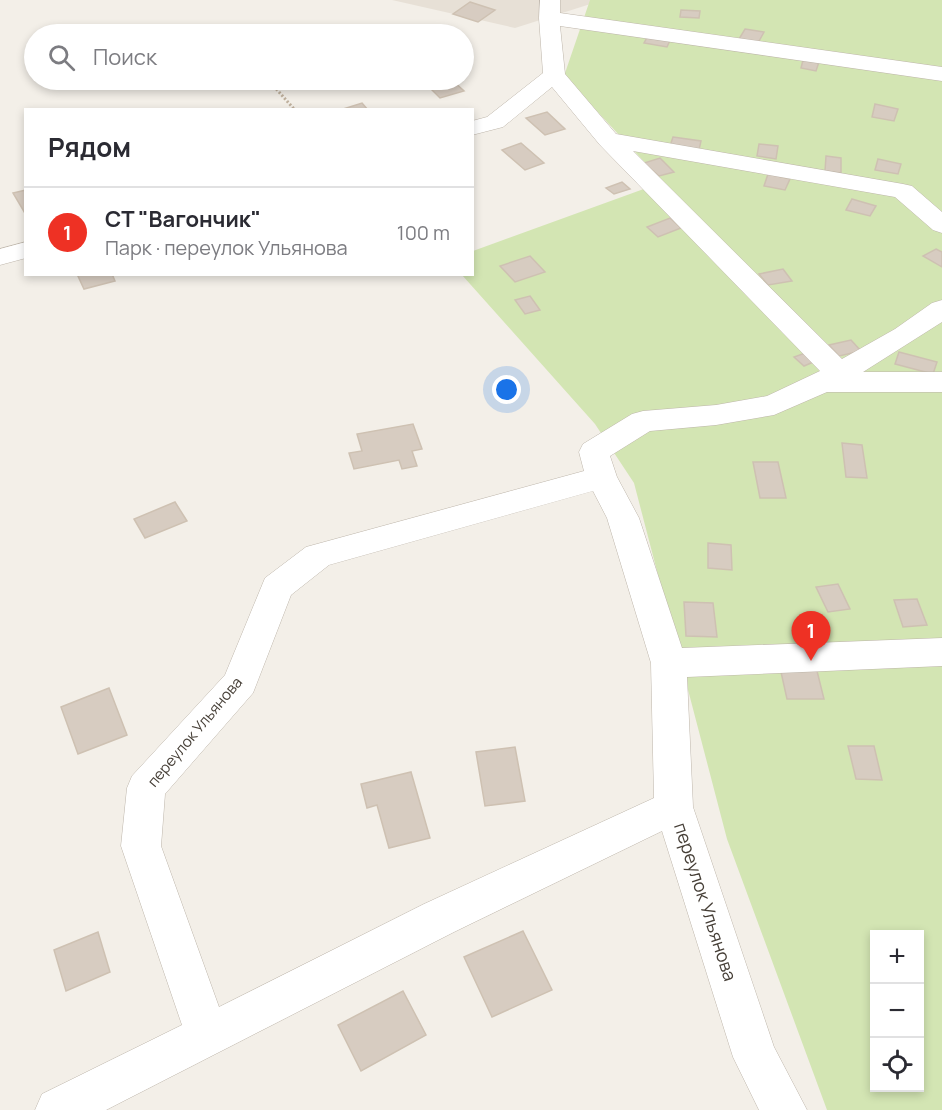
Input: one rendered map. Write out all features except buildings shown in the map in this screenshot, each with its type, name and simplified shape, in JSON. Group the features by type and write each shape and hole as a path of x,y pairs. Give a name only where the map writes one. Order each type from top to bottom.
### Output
{"street":[{"path":"942,74 549,9 554,75 608,140 832,377 942,382"},
{"path":"474,127 495,122 554,75"},
{"path":"608,140 903,191 942,225"},
{"path":"0,257 24,251"},
{"path":"674,807 669,663 623,518 601,477 594,452 643,421 716,415 774,405 832,377 904,335 942,309"},
{"name":"переулок Ульянова","path":"208,1036 141,846 146,788 240,683 277,587 318,556 601,477"},
{"path":"669,663 942,652"},
{"name":"переулок Ульянова","path":"58,1110 439,918 674,807 755,1057 784,1110"}],"path":[{"path":"277,90 293,108"}],"shaded area":[{"path":"392,0 603,0 515,28"}],"green space":[{"path":"590,0 942,0 942,1110 827,1110 727,839 634,483 595,424 463,276 474,276 474,251 663,182 564,76"}],"place":[{"name":"СТ \"Вагончик\"","path":"811,661"}]}
